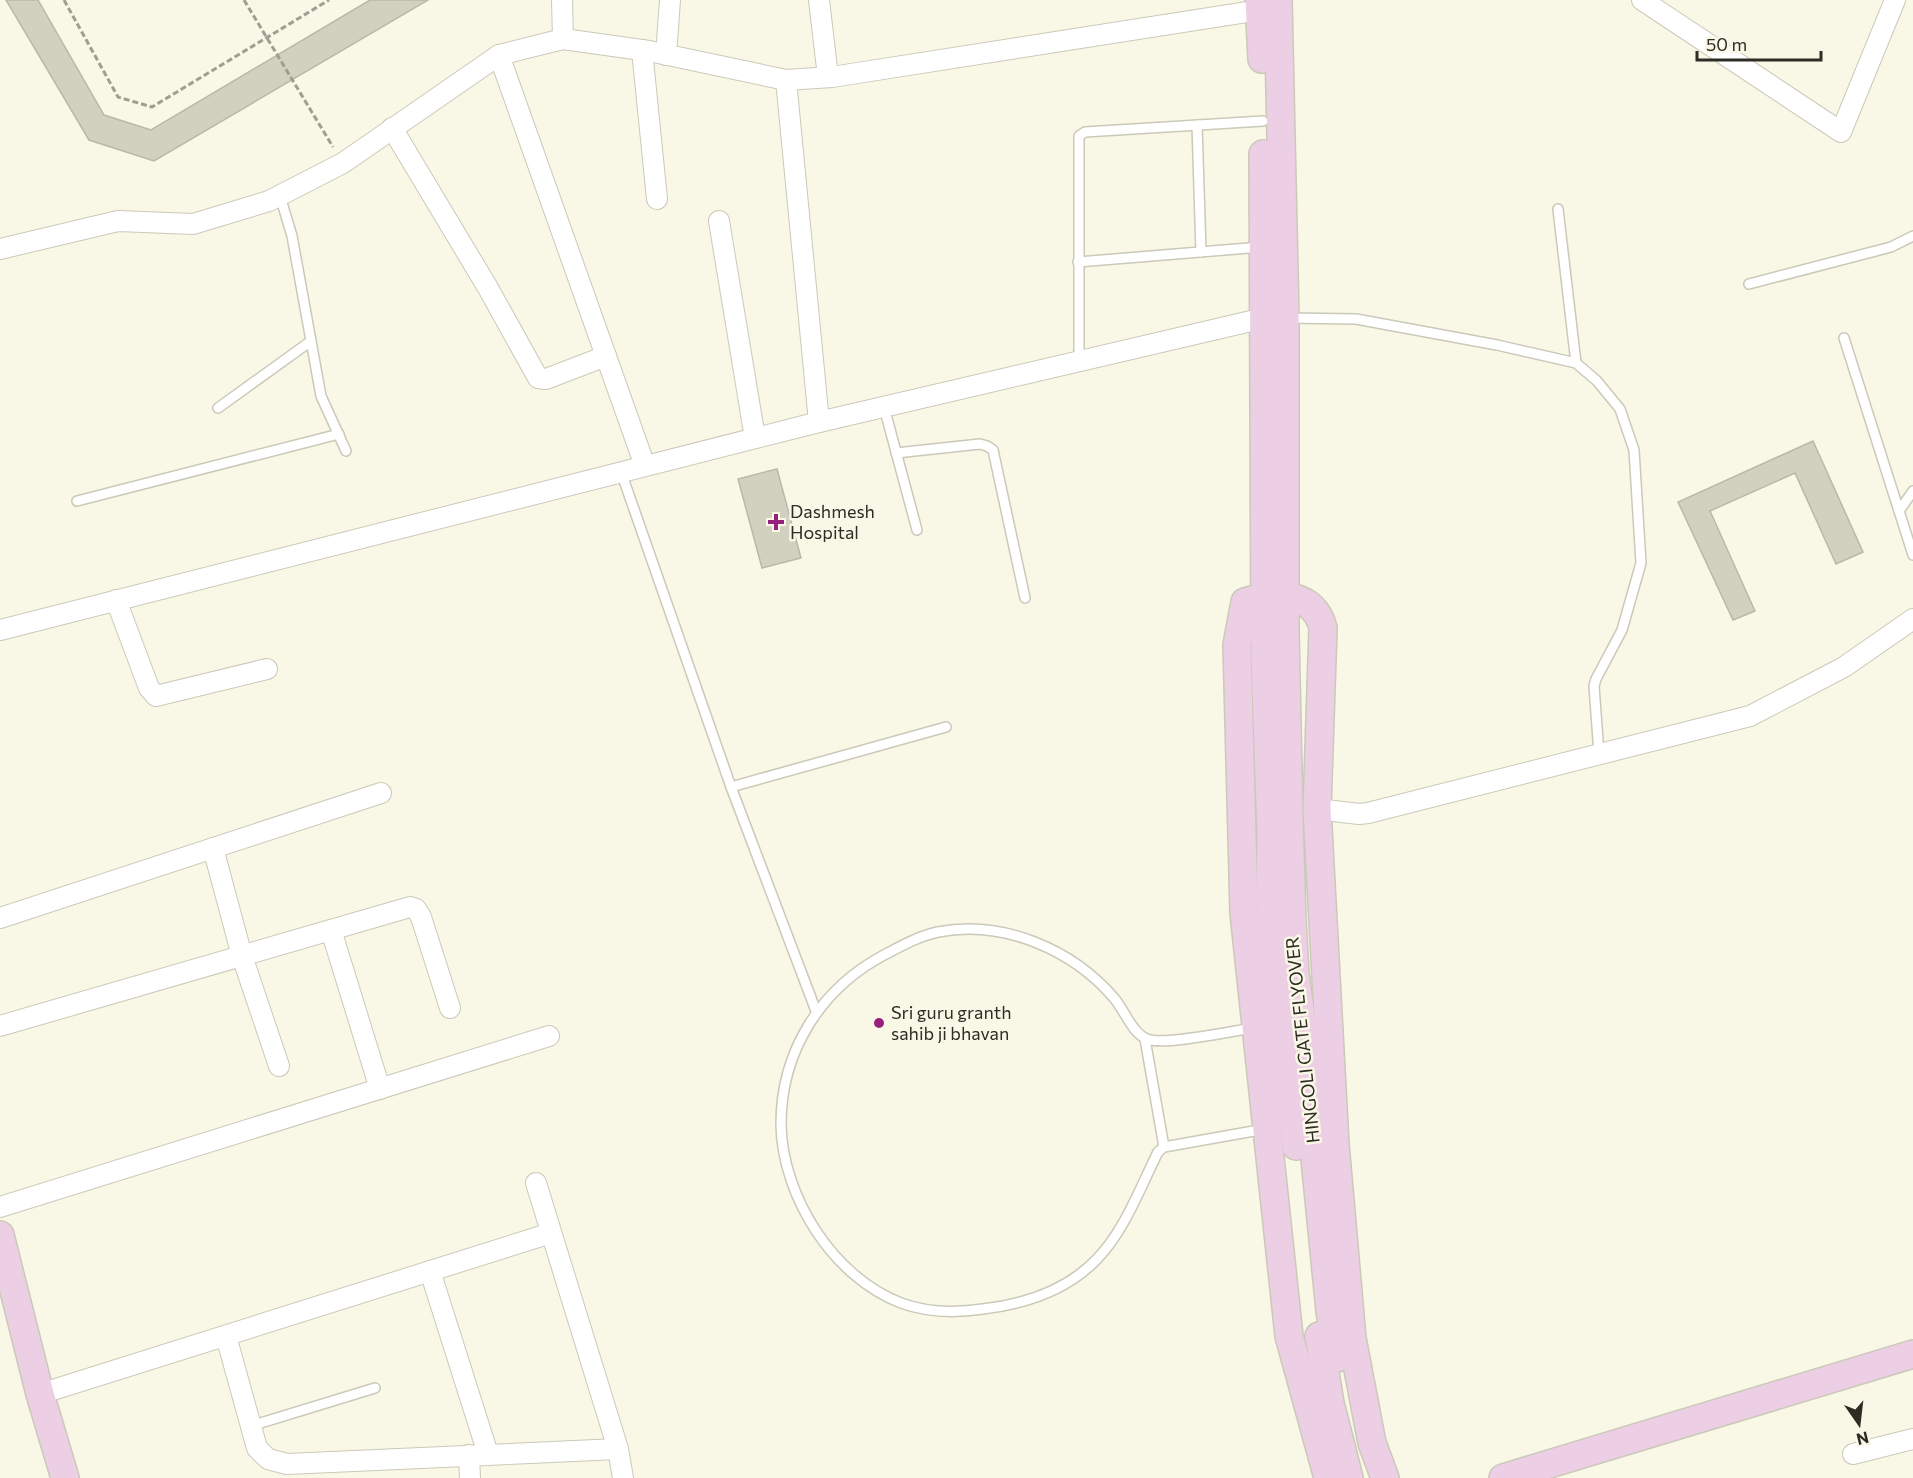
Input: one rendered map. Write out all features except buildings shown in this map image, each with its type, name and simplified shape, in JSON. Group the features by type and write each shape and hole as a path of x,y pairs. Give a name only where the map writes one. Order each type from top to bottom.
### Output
{"main road":[{"path":"1269,4 1263,68 1264,247 1274,318"},
{"path":"1269,4 1274,318"},
{"name":"HINGOLI GATE FLYOVER","path":"1274,318 1275,596 1271,906 1275,963 1338,1361 1351,1421 1371,1478"},
{"path":"1328,1478 1289,1336 1244,914 1237,645 1245,602 1275,596 1308,603 1320,617 1323,628 1317,809 1335,1144 1352,1338 1372,1443 1385,1478"},
{"name":"HINGOLI GATE FLYOVER","path":"1304,1139 1315,1316 1330,1403 1349,1478"},
{"path":"0,1235 40,1394 65,1478"},
{"path":"1503,1478 1913,1354"}],"street":[{"path":"562,0 563,39"},
{"path":"666,55 670,0"},
{"path":"819,0 828,77"},
{"path":"1642,0 1841,132 1895,0"},
{"path":"0,249 118,221 194,224 269,201 343,163 499,55 563,39 642,50 786,80 828,77 1269,4"},
{"path":"642,50 657,199"},
{"path":"499,55 645,466"},
{"path":"786,80 819,422"},
{"path":"393,128 488,288 538,378 546,379 606,356"},
{"path":"719,221 755,438"},
{"path":"0,630 819,422 1274,318"},
{"path":"116,600 149,688 156,696 267,669"},
{"path":"1317,809 1368,813 1750,716 1844,667 1913,619"},
{"path":"0,918 381,793"},
{"path":"213,848 242,956 279,1066"},
{"path":"0,1026 410,907 416,909 422,917 450,1008"},
{"path":"331,930 380,1089"},
{"path":"0,1208 549,1036"},
{"path":"536,1183 618,1449 623,1478"},
{"path":"40,1394 551,1233"},
{"path":"430,1271 479,1455 470,1478"},
{"path":"226,1336 257,1448 268,1459 287,1464 618,1449"},
{"path":"1853,1454 1913,1439"}],"lane":[{"path":"1079,362 1079,136 1085,132 1263,121"},
{"path":"1197,125 1201,252"},
{"path":"279,196 292,236 321,396 346,451"},
{"path":"1558,209 1576,363"},
{"path":"1749,284 1891,247 1913,236"},
{"path":"1078,262 1264,247"},
{"path":"1274,318 1356,319 1497,345 1576,363 1597,381 1620,409 1634,450 1641,563 1622,630 1594,686 1599,754"},
{"path":"1844,338 1913,555"},
{"path":"218,408 311,341"},
{"path":"884,407 917,530"},
{"path":"77,501 339,434"},
{"path":"896,453 980,444 993,450 1025,598"},
{"path":"621,472 731,787 816,1011"},
{"path":"1899,511 1913,491"},
{"path":"731,787 946,727"},
{"path":"1256,1028 1163,1041 1145,1039 1137,1032 1116,1000 1088,971 1048,946 1007,934 972,929 937,932 905,944 872,961 848,978 816,1011 799,1041 785,1082 781,1125 788,1171 802,1208 821,1239 844,1265 871,1286 901,1303 933,1311 963,1312 995,1308 1032,1299 1066,1285 1096,1260 1119,1230 1158,1152 1164,1147 1267,1129"},
{"path":"1145,1039 1164,1147"},
{"path":"251,1426 375,1388"}],"path":[{"path":"64,0 118,97 152,107 329,0"},
{"path":"244,0 343,163"}],"place":[{"name":"Dashmesh Hospital","path":"776,522"},
{"name":"Sri guru granth sahib ji bhavan","path":"879,1023"}]}
